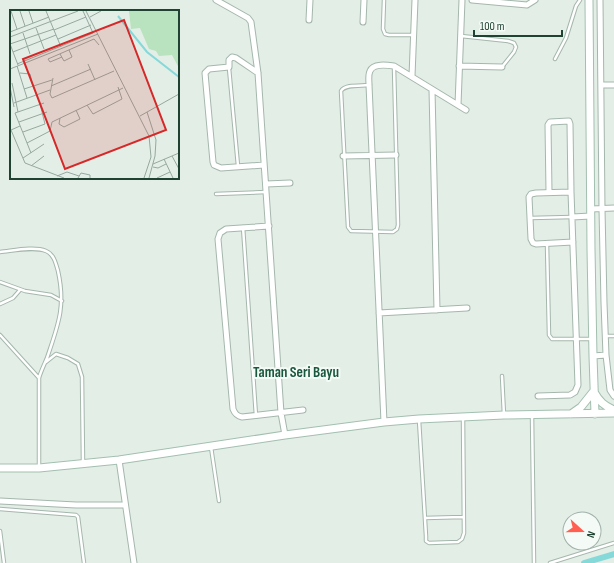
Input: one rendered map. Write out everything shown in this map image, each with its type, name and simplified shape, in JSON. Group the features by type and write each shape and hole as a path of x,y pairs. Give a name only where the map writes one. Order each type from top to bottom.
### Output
{"street":[{"path":"216,0 248,18 252,22 258,73 281,413 285,435"},
{"path":"309,20 310,0"},
{"path":"363,22 364,0"},
{"path":"412,76 415,0"},
{"path":"458,105 462,0"},
{"path":"472,0 527,5 535,0"},
{"path":"589,0 592,339 595,414"},
{"path":"600,0 605,336 610,390 614,396"},
{"path":"258,73 232,56 229,67 209,69 205,73 213,162 217,167 264,165"},
{"path":"384,422 369,85 371,69 380,66 394,66 466,110"},
{"path":"459,66 502,67"},
{"path":"601,85 614,84"},
{"path":"432,90 437,310"},
{"path":"590,103 601,102"},
{"path":"538,396 570,395 575,392 578,385 569,121 550,122 548,125 549,192"},
{"path":"343,156 396,155"},
{"path":"266,184 290,183"},
{"path":"571,192 536,192 531,194 530,218 532,242 536,244 573,242"},
{"path":"572,217 602,209 614,208"},
{"path":"269,226 226,229 220,233 218,239 233,409 234,413 242,418 303,410"},
{"path":"379,313 467,308"},
{"path":"593,356 606,355"},
{"path":"593,392 606,407 614,412"},
{"path":"570,414 581,407 593,392"},
{"path":"0,468 38,468 119,460 384,422 504,415 595,414 614,412"},
{"path":"119,460 134,563"},
{"path":"0,501 76,505 125,504"}],"lane":[{"path":"384,0 383,30 385,34 414,35"},
{"path":"555,59 566,38 576,6 580,0"},
{"path":"460,36 508,41 514,43 516,47 514,52 502,67"},
{"path":"369,85 346,87 342,88 341,91 343,156 348,227 351,231 393,232 397,229 398,225 394,66"},
{"path":"229,67 238,167"},
{"path":"216,194 266,192"},
{"path":"530,218 572,217"},
{"path":"243,228 256,416"},
{"path":"547,244 549,335 552,339 592,339"},
{"path":"0,252 34,249 47,251 51,254 57,268 60,282 62,301 58,325 39,378 38,468"},
{"path":"0,282 20,290 50,295 62,301"},
{"path":"0,304 13,298 20,290"},
{"path":"0,335 39,378"},
{"path":"605,336 614,336"},
{"path":"45,362 56,354 68,358 78,364 82,377 83,464"},
{"path":"502,376 504,415"},
{"path":"532,415 534,563"},
{"path":"419,419 426,541 430,543 458,542 462,539 464,533 463,417"},
{"path":"211,446 219,501"},
{"path":"0,509 76,515 78,517 84,563"},
{"path":"425,518 463,517"},
{"path":"0,531 4,563"},
{"path":"550,563 614,543"}],"waterway":[{"path":"584,563 614,554"}],"district":[{"name":"Taman Seri Bayu","path":"296,372"}]}
